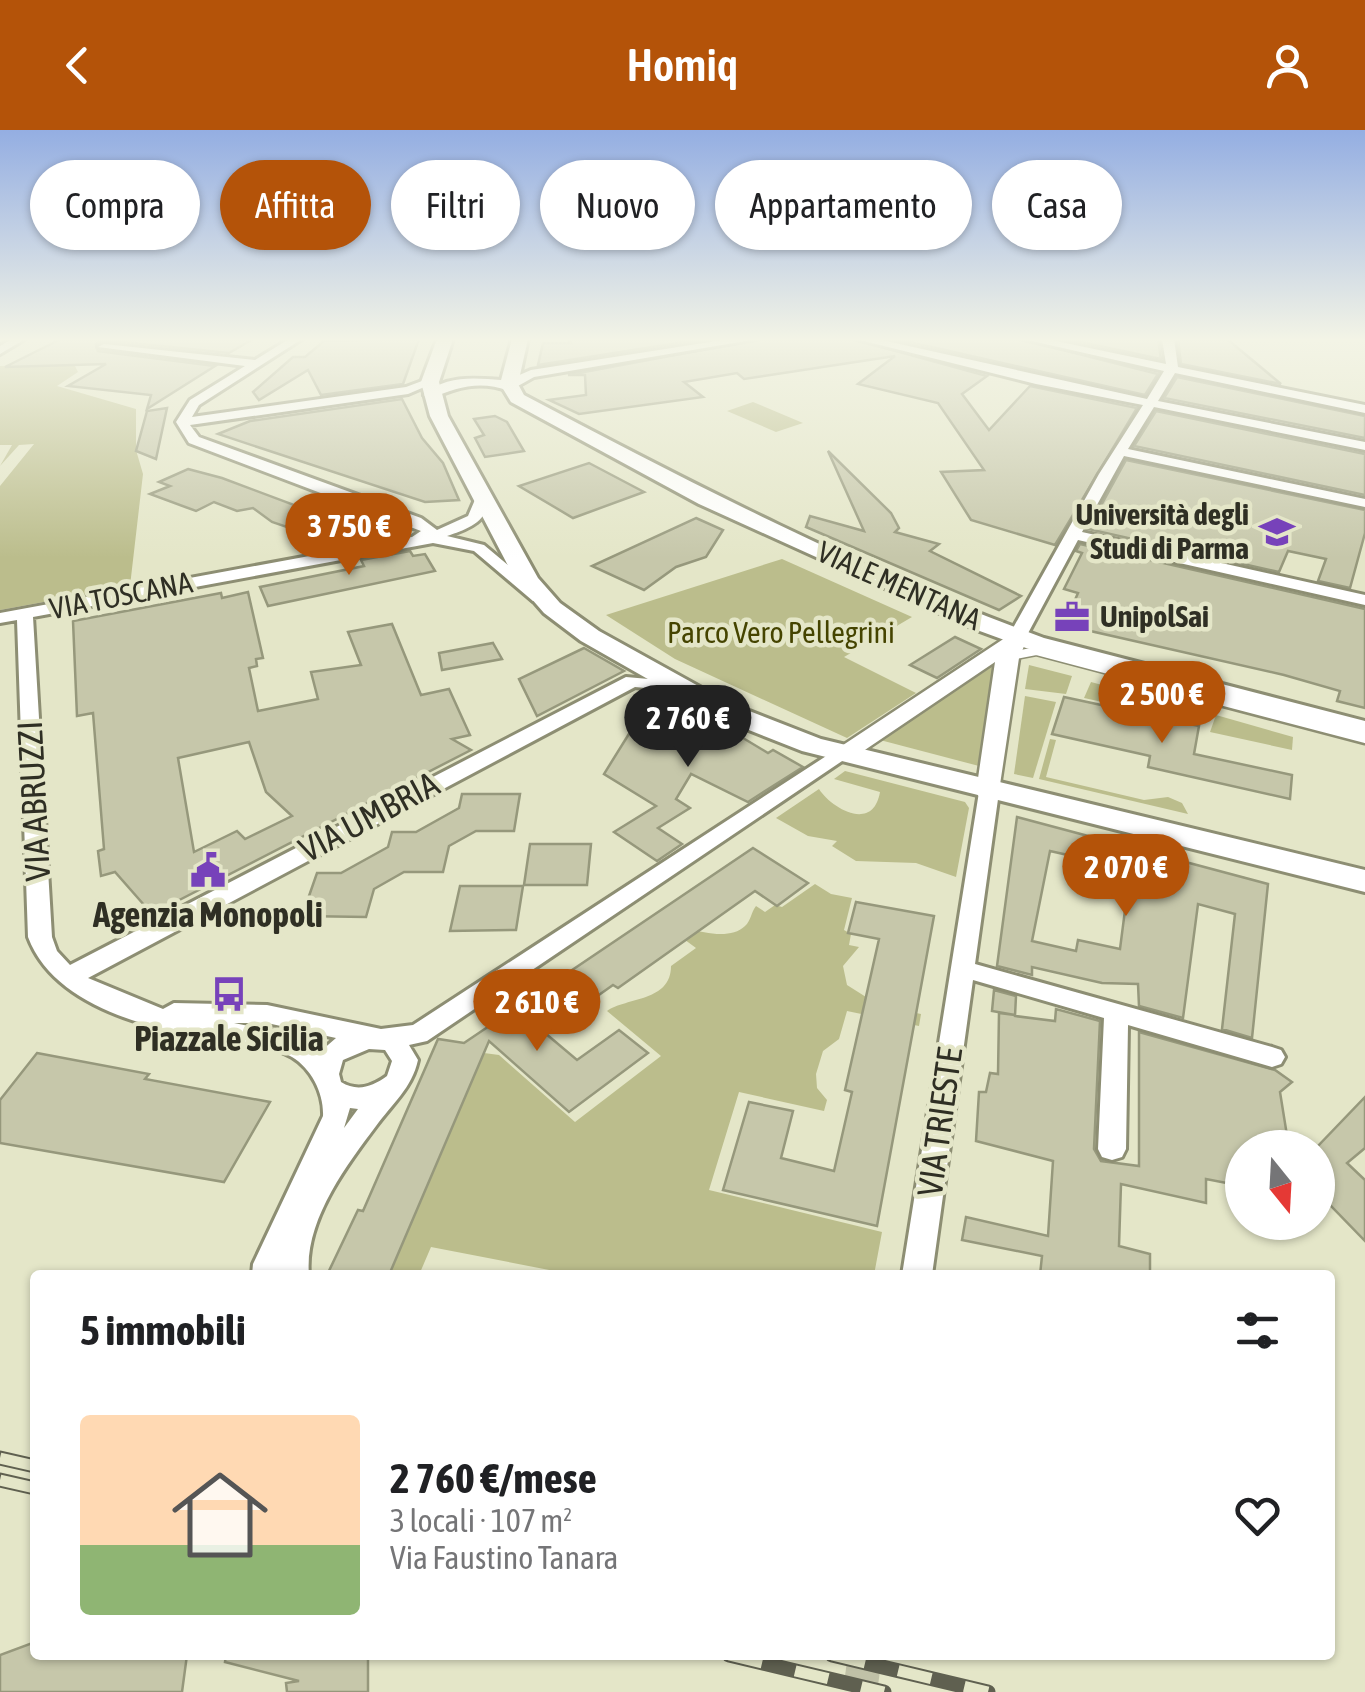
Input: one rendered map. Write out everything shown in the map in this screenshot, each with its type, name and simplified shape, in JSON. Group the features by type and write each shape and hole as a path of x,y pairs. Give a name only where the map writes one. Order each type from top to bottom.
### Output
{"main road":[{"path":"441,412 523,574 548,605 590,636 677,686 760,727 844,753 990,792 1365,881"},
{"name":"VIALE MENTANA","path":"540,412 716,504 1012,647 1365,730"}],"street":[{"path":"182,422 188,412"},
{"path":"182,422 255,412"},
{"path":"990,792 1012,647 1121,451 1147,412"},
{"path":"1197,412 1365,446"},
{"path":"182,422 194,440 428,533"},
{"path":"1121,451 1360,498"},
{"name":"VIA TOSCANA","path":"0,618 428,533 473,520 482,510 482,498"},
{"name":"VIA TOSCANA","path":"428,533 458,540 484,552 548,605"},
{"path":"1076,535 1365,600"},
{"name":"VIA ABRUZZI","path":"25,614 40,937 46,958 67,978"},
{"path":"328,1084 334,1054 353,1041 418,1034 1012,647"},
{"name":"VIA UMBRIA","path":"67,978 632,681 677,686"},
{"name":"VIA TRIESTE","path":"918,1270 990,792"},
{"path":"964,970 1272,1058"},
{"path":"67,978 99,995 188,1025 296,1048 318,1063 338,1104 336,1116 267,1270"},
{"path":"140,1009 267,1014 379,1038 402,1050 404,1070 332,1170 294,1246 294,1270"},
{"path":"1112,1150 1116,1013"},
{"path":"328,1084 348,1098 362,1099 375,1096 398,1081"}],"lane":[{"name":"VIALE MENTANA","path":"1012,647 1036,650 1365,738"}],"green space":[{"path":"0,412 136,412 136,450 143,474 130,586 0,610 0,486 34,444 19,445 0,466 12,445 0,445"},
{"path":"729,412 777,412 803,423 776,432"},
{"name":"Parco Vero Pellegrini","path":"782,559 912,617 844,657 916,693 847,738 675,659 606,615"},
{"path":"1029,665 1072,676 1066,694 1025,689"},
{"path":"993,666 979,766 880,740"},
{"path":"1091,682 1183,707 1181,719 1084,698"},
{"path":"1025,696 1056,702 1033,778 1014,774"},
{"path":"1216,715 1293,737 1292,750 1210,732"},
{"path":"1050,739 1056,740 1046,777 1144,800 1168,797 1182,803 1188,814 1039,779"},
{"path":"845,771 965,802 969,808 956,877 916,863 856,861 832,846 837,841 808,836 776,818 819,789 842,809 869,812 880,792 834,779"},
{"path":"815,884 831,894 852,898 844,930 851,934 849,945 859,947 843,966 847,985 866,997 867,1003 921,1014 919,1026 847,1011 839,1039 823,1051 816,1074 817,1088 827,1100 824,1111 739,1092 709,1190 882,1232 875,1270 549,1270 431,1247 421,1270 391,1270 484,1053 499,1055 575,1122 661,1056 607,1011 656,992 669,978 671,966 696,948 658,920 726,934 745,926 756,906 765,912 775,905 782,907"}],"building":[{"path":"147,412 166,412 156,459 136,451"},
{"path":"313,412 409,412 422,438 443,463 459,500 425,502 218,434 250,421"},
{"path":"944,412 975,412 989,430 1006,412 1135,412 1055,545 971,520 941,472 984,470"},
{"path":"1155,412 1160,412 1365,454 1365,495 1134,446"},
{"path":"1234,412 1345,412 1365,416 1365,438"},
{"path":"495,416 507,422 524,451 485,457 475,438 484,435 474,419"},
{"path":"828,451 891,513 899,528 895,532 939,544 930,551 1021,596 999,610 806,527 810,516 864,531"},
{"path":"1126,460 1365,510 1365,533 1350,588 1318,581 1326,559 1288,551 1279,572 1088,529"},
{"path":"589,463 644,492 573,518 519,486"},
{"path":"188,469 342,523 316,537 272,522 253,508 237,511 214,502 196,511 150,494 170,486 159,482"},
{"path":"696,518 723,530 706,557 676,567 644,590 592,566"},
{"path":"393,526 400,535 353,544 348,533"},
{"path":"1080,544 1365,609 1365,708 1337,701 1340,691 1284,675 1064,625 1078,593 1064,589 1082,553 1076,551"},
{"path":"410,551 413,556 425,554 435,571 268,606 260,587 364,566 361,560"},
{"path":"248,592 263,658 256,659 257,666 249,668 258,711 318,699 311,672 361,665 348,632 392,624 421,695 449,689 470,735 452,739 471,750 152,914 115,872 101,876 98,851 104,849 93,713 77,716 73,621 221,593 222,598","holes":["249,742 266,792 292,816 245,839 237,831 194,852 178,758"]},
{"path":"955,637 981,649 937,678 910,665"},
{"path":"493,643 502,659 442,670 439,653"},
{"path":"584,648 624,671 537,716 519,679"},
{"path":"1064,697 1199,726 1194,754 1292,775 1290,799 1148,767 1150,756 1052,734"},
{"path":"691,708 731,727 728,729 768,753 773,750 803,767 748,802 691,774 676,799 690,808 658,828 682,844 657,861 614,832 656,806 604,774 632,729 662,711 683,713"},
{"path":"462,794 520,794 514,831 476,831 449,846 443,872 404,872 374,889 366,917 302,916 317,873 341,873 388,847 392,832 416,832 459,808"},
{"path":"1017,817 1268,884 1252,1038 1222,1029 1235,914 1198,904 1183,1018 1139,1006 1138,984 1102,983 1032,967 1032,975 997,966","holes":["1050,851 1090,860 1086,878 1128,887 1120,949 1078,940 1076,951 1032,941"]},
{"path":"530,844 591,844 587,885 524,885"},
{"path":"753,848 808,883 777,906 755,891 618,988 613,985 545,1033 577,1060 619,1030 648,1053 569,1112 489,1041 391,1270 329,1270 358,1210 363,1211 438,1039 464,1043"},
{"path":"460,886 523,886 516,930 450,931"},
{"path":"856,902 934,916 877,1226 723,1190 749,1102 793,1111 781,1158 834,1171 852,1092 845,1090 879,939 848,933"},
{"path":"994,990 1016,996 1015,1016 1055,1021 1056,1009 1100,1021 1094,1149 1101,1161 1139,1166 1139,1032 1275,1070 1292,1082 1280,1092 1286,1130 1225,1130 1225,1183 1206,1179 1206,1203 1121,1184 1119,1246 1150,1254 1150,1270 1041,1270 1042,1256 962,1240 966,1217 1048,1236 1053,1161 976,1141 979,1092 986,1092 990,1073 998,1074 999,1013 1015,1015 992,1011"},
{"path":"37,1053 149,1074 145,1079 270,1102 224,1182 0,1143 0,1100"},
{"path":"1365,1097 1365,1148 1347,1163 1365,1180 1365,1241 1335,1210 1333,1130"},
{"path":"30,1644 30,1660 186,1660 182,1692 0,1692 0,1655"},
{"path":"368,1660 368,1692 287,1692 286,1683 299,1681 225,1662"}],"tunnel":[{"path":"860,1692 864,1660"}],"railway":[{"path":"0,1458 30,1465"},
{"path":"0,1480 30,1487"},
{"path":"750,1660 884,1692"},
{"path":"853,1660 988,1692"}],"place":[{"name":"Università degli Studi di Parma","path":"1277,532"},
{"name":"UnipolSai","path":"1072,617"},
{"name":"Agenzia Monopoli","path":"208,870"},
{"name":"Piazzale Sicilia","path":"229,994"}]}
